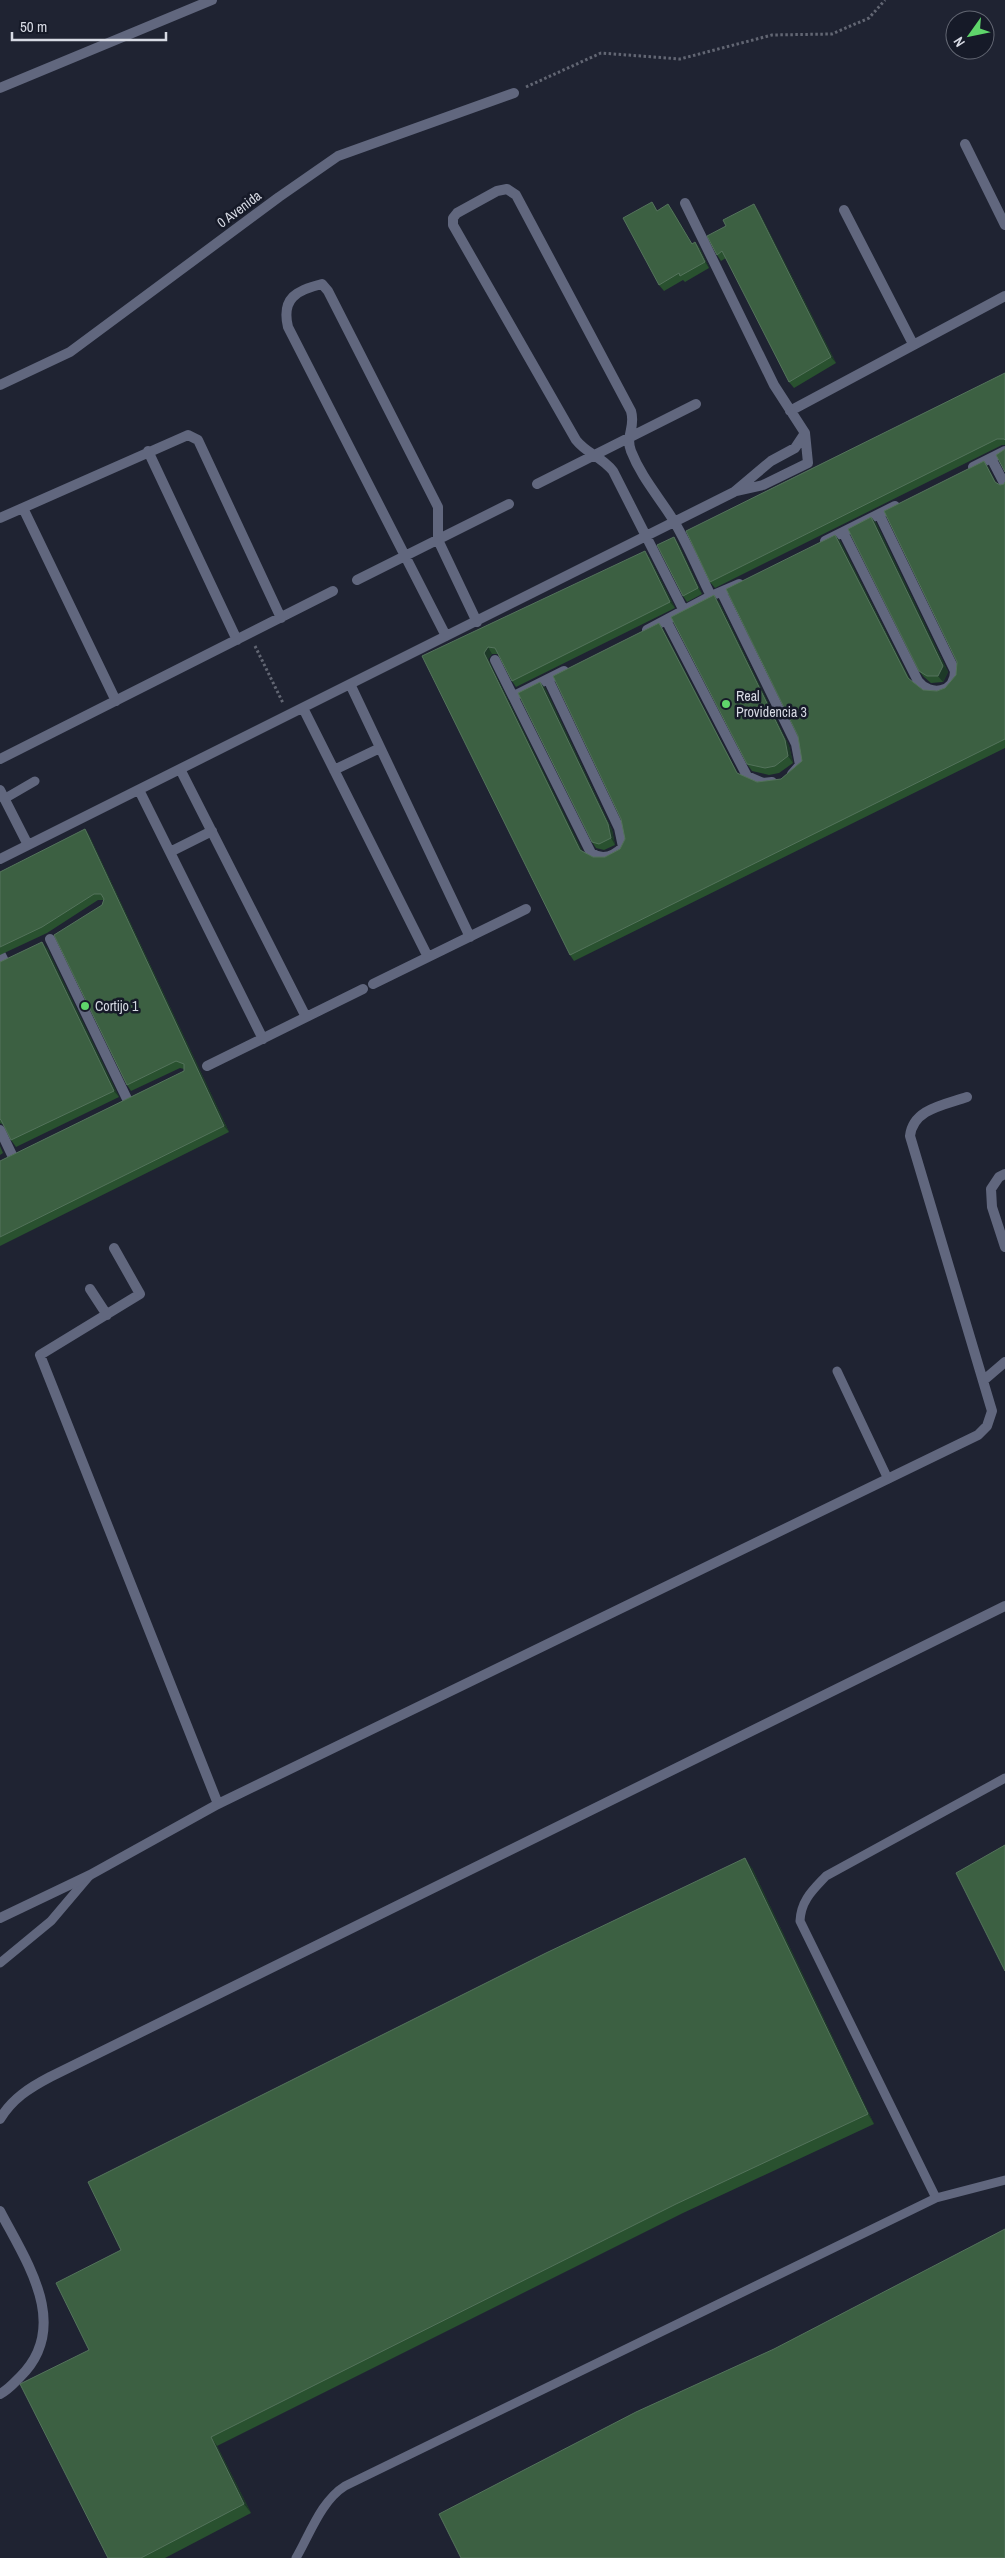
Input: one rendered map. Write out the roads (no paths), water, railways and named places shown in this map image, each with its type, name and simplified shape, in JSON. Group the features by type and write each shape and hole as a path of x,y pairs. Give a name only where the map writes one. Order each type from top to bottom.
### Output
{"street":[{"path":"0,88 212,0"},
{"name":"0 Avenida","path":"0,385 70,352 279,196 338,156 514,93"},
{"path":"965,144 1005,225"},
{"path":"684,611 612,471 604,460 582,449 576,440 453,225 453,218 457,212 497,191 507,189 516,195 632,411 634,420 627,438 646,482 675,522 711,596"},
{"path":"685,203 764,365 805,434 808,463 763,485 734,492"},
{"path":"844,210 913,344"},
{"path":"446,636 288,327 285,314 287,304 292,296 311,287 322,284 328,291 438,507 438,540 477,622"},
{"path":"790,411 1005,296"},
{"path":"537,484 696,404"},
{"path":"0,859 646,538 734,492 771,461 795,448 805,434"},
{"path":"0,518 148,451 188,435 198,440 281,618"},
{"path":"148,451 237,640"},
{"path":"965,471 1005,451"},
{"path":"991,458 1005,485"},
{"path":"817,545 904,501"},
{"path":"357,580 509,504"},
{"path":"23,508 116,701"},
{"path":"843,532 918,681 923,688 932,692 941,691 950,686 955,679 955,671 879,514"},
{"path":"641,633 711,596 722,593 748,580"},
{"path":"0,759 333,591"},
{"path":"666,620 747,776 763,783 777,781 792,774 800,764 796,744 722,593"},
{"path":"495,660 591,853 597,857 607,857 617,853 624,847 619,828 548,679"},
{"path":"514,696 574,666"},
{"path":"350,684 470,937"},
{"path":"303,708 428,957"},
{"path":"334,770 380,748"},
{"path":"180,769 306,1017"},
{"path":"139,790 263,1039"},
{"path":"2,794 28,845"},
{"path":"170,852 212,831"},
{"path":"373,984 526,909"},
{"path":"50,938 127,1101"},
{"path":"207,1066 364,989"},
{"path":"0,1918 90,1875 218,1804 978,1435 987,1426 992,1411 910,1136 911,1125 920,1114 967,1097"},
{"path":"0,1130 17,1153 0,1162"},
{"path":"1005,1174 999,1177 991,1189 992,1207 1005,1247"},
{"path":"114,1248 140,1294 40,1355 218,1804"},
{"path":"90,1289 107,1315"},
{"path":"984,1380 1005,1362"},
{"path":"0,2119 6,2109 23,2093 50,2077 1005,1606"},
{"path":"0,2211 36,2282 44,2315 37,2354 26,2372 0,2394"}],"lane":[{"path":"2,794 34,782"},
{"path":"837,1371 888,1479"},
{"path":"936,2198 800,1921 800,1908 807,1896 826,1876 1005,1778"},
{"path":"0,1963 51,1921 90,1875"},
{"path":"296,2558 325,2506 334,2493 345,2486 936,2198 1005,2180"}],"place":[{"name":"Real Providencia 3","path":"726,704"},
{"name":"Cortijo 1","path":"85,1006"}]}
